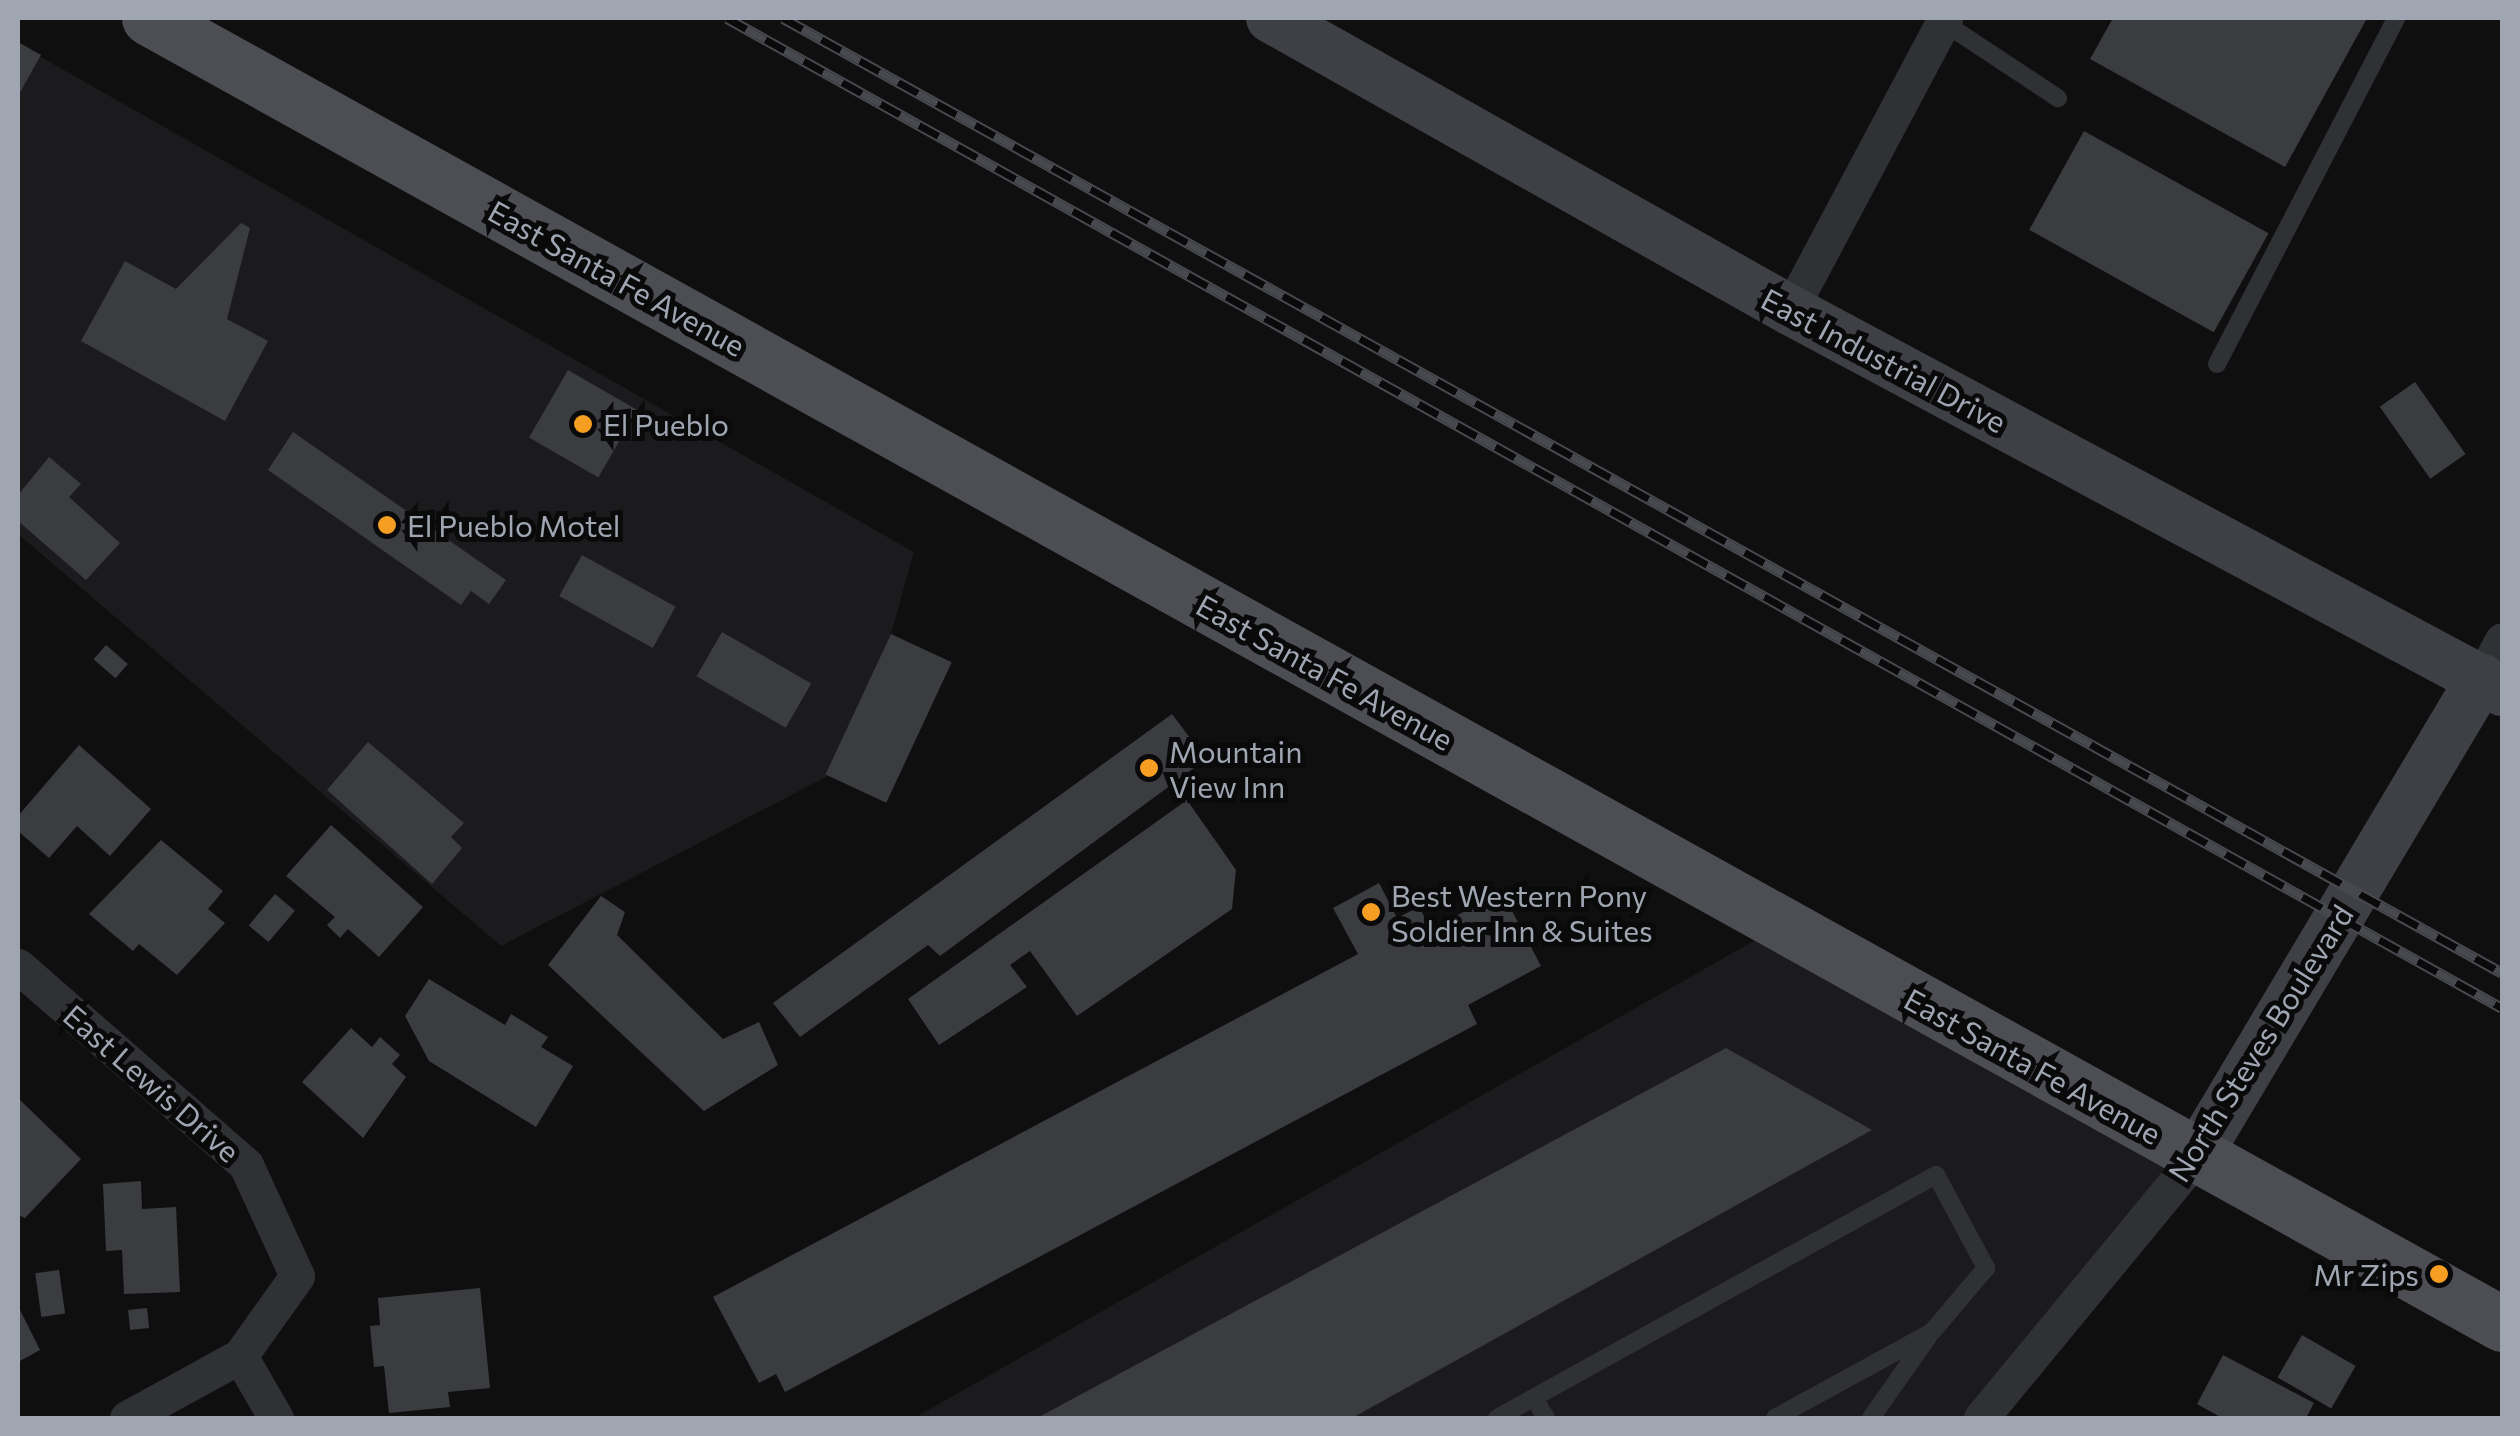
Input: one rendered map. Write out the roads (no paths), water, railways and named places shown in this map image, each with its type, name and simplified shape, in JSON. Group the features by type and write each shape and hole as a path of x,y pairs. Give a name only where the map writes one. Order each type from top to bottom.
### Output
{"main road":[{"name":"East Santa Fe Avenue","path":"149,18 2502,1324"}],"street":[{"name":"East Industrial Drive","path":"1271,18 1790,310 2496,670"},
{"path":"1790,310 1944,20"},
{"name":"North Steves Boulevard","path":"1980,1418 2196,1157 2496,670"},
{"name":"East Lewis Drive","path":"18,966 246,1165 297,1276 240,1356"},
{"path":"127,1418 240,1356 276,1418"}],"lane":[{"path":"2217,364 2396,18"},
{"path":"1944,20 2058,98"},
{"path":"1498,1418 1936,1175 1986,1268 1932,1332 1871,1418"},
{"path":"1775,1418 1932,1332"},
{"path":"1534,1398 1546,1418"}],"railway":[{"path":"727,18 2502,1008"},
{"path":"783,18 2502,973"}],"place":[{"name":"El Pueblo","path":"583,424"},
{"name":"El Pueblo Motel","path":"387,525"},
{"name":"Mountain View Inn","path":"1149,768"},
{"name":"Best Western Pony Soldier Inn & Suites","path":"1371,912"},
{"name":"Mr Zips","path":"2439,1274"}]}
